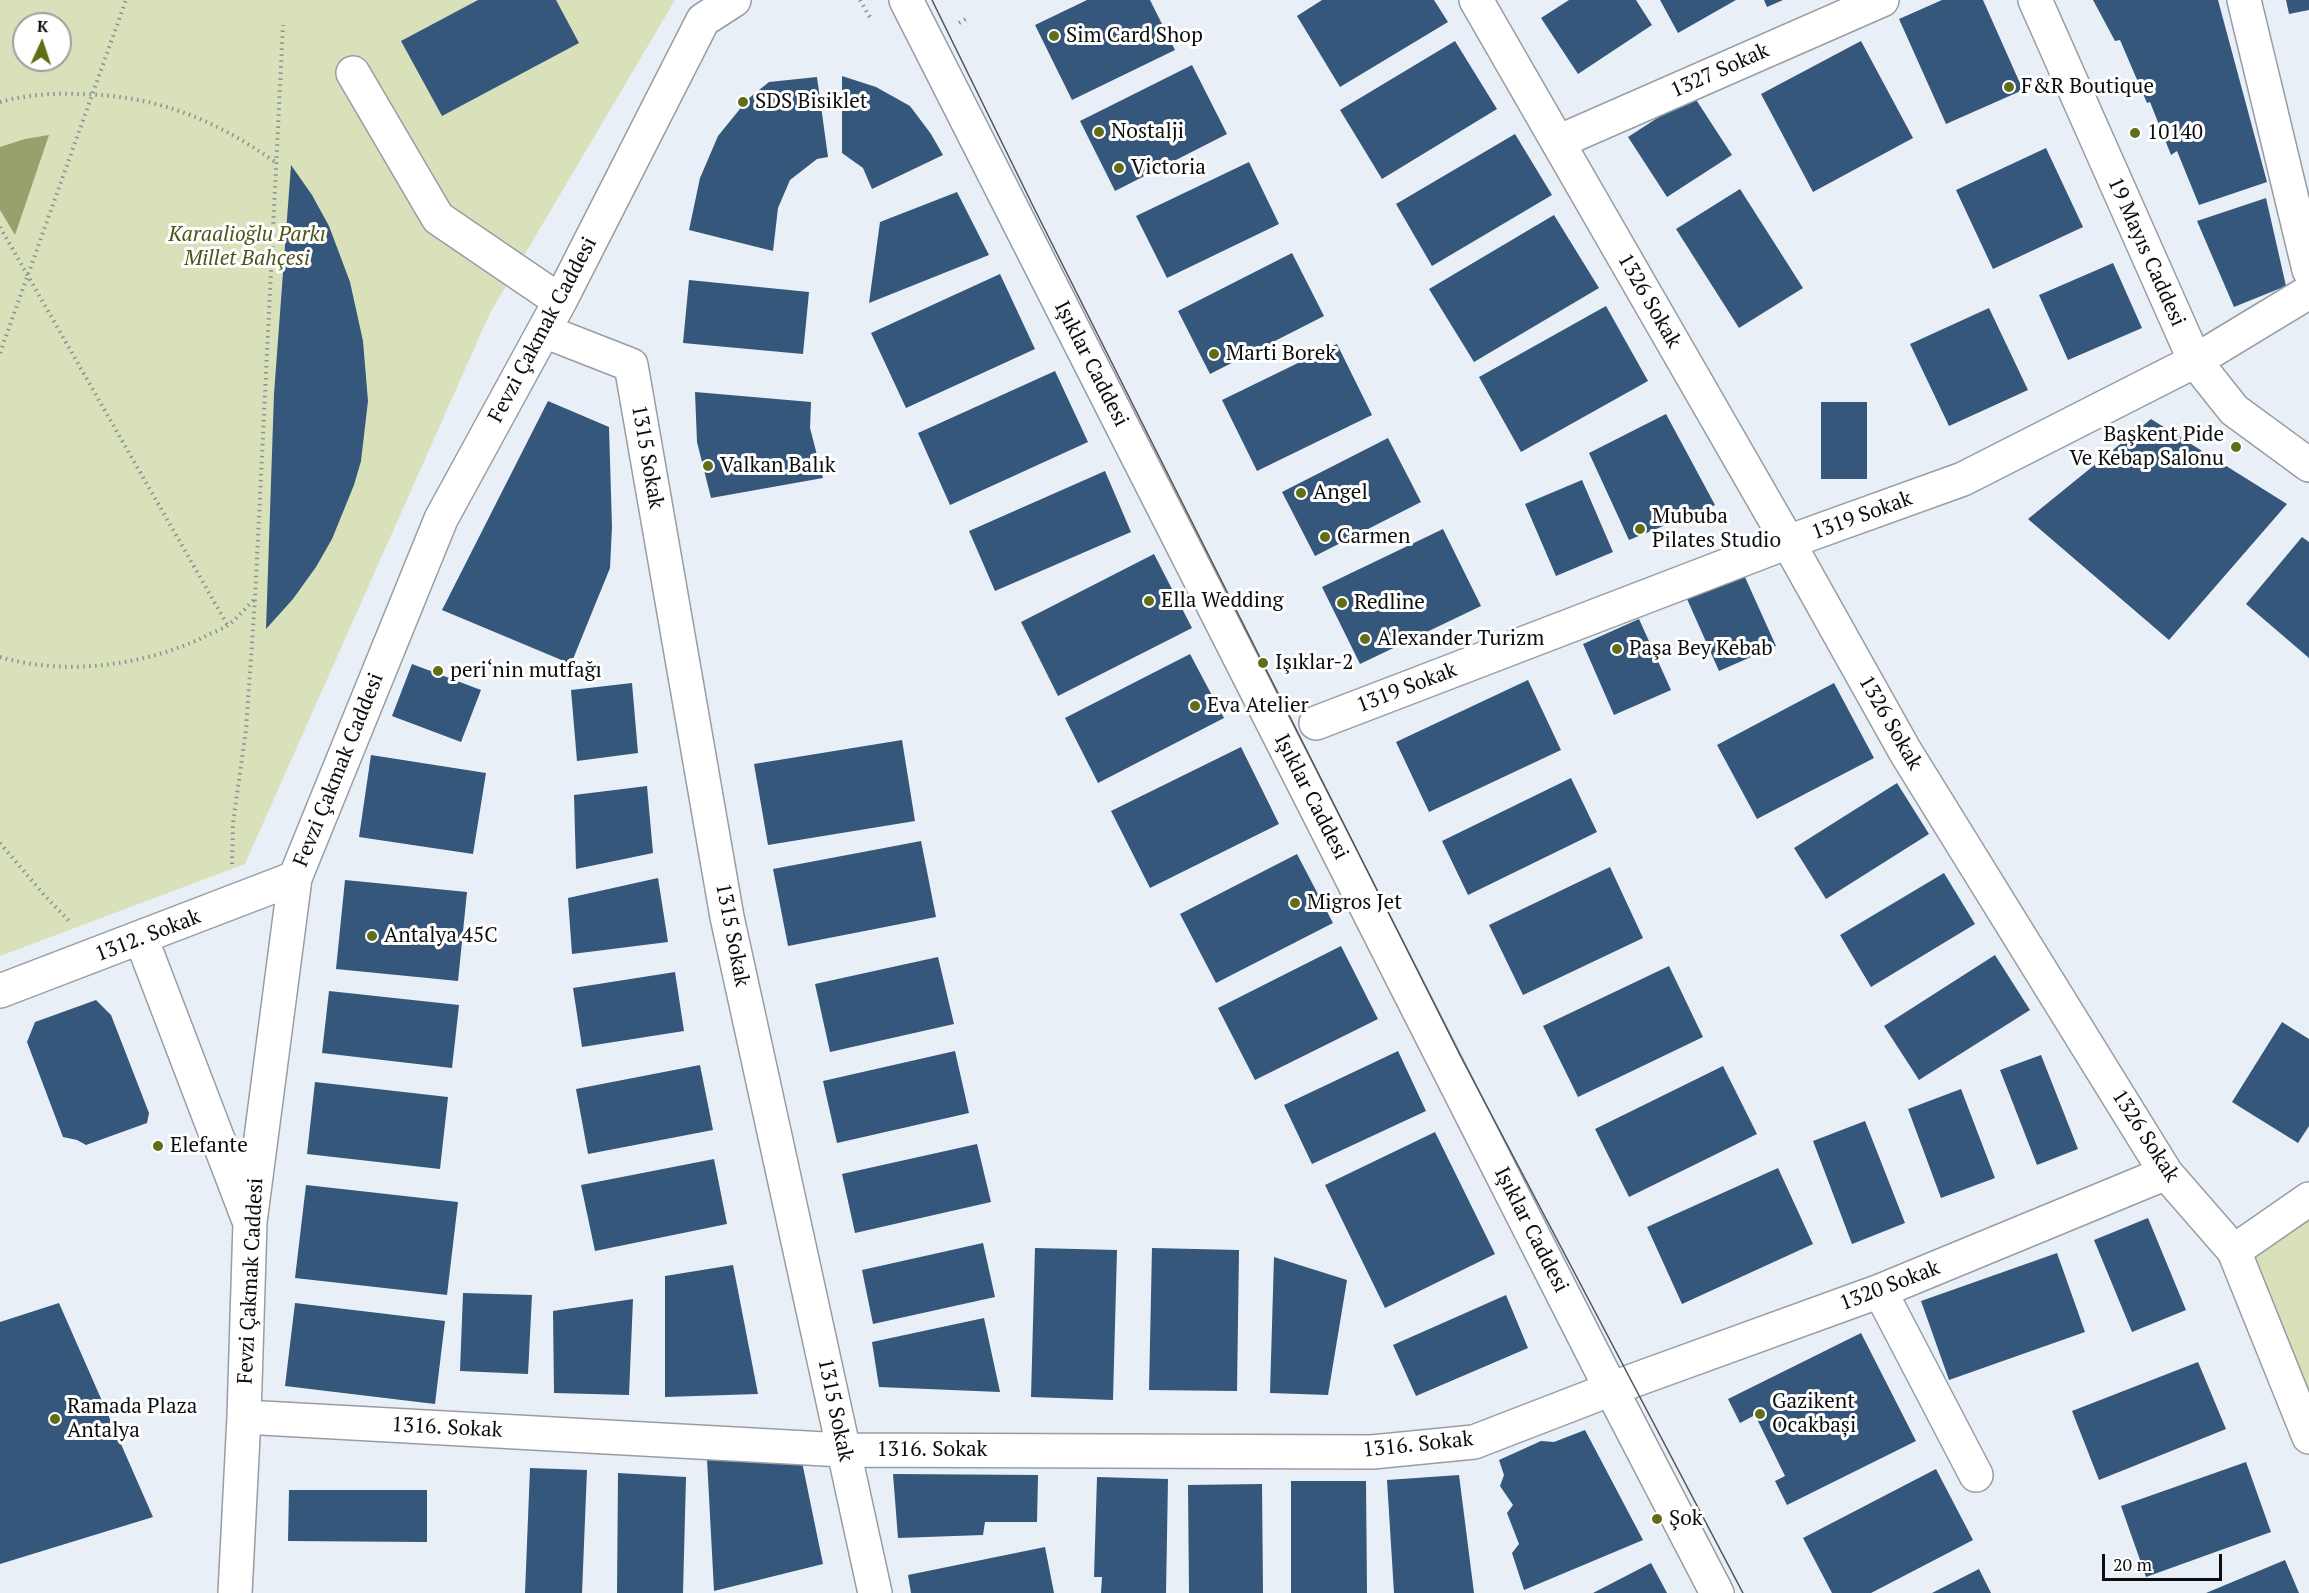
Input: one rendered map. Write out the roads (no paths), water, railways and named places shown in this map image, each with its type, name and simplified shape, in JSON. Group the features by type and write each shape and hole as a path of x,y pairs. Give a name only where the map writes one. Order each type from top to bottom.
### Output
{"street":[{"name":"Fevzi Çakmak Caddesi","path":"235,1593 244,1417 250,1222 295,878 441,519 544,331 708,10 734,0"},
{"name":"Işıklar Caddesi","path":"906,0 1611,1389 1717,1593"},
{"name":"1326 Sokak","path":"1476,0 1788,542 1905,751 2166,1173 2235,1251 2309,1437"},
{"name":"1327 Sokak","path":"1558,142 1882,0"},
{"name":"19 Mayıs Caddesi","path":"2035,0 2195,361 2234,410 2309,465"},
{"path":"2244,0 2309,270"},
{"path":"353,73 438,218 560,300"},
{"name":"1319 Sokak","path":"1316,723 1788,542 1963,479 2195,361 2309,292"},
{"name":"1315 Sokak","path":"544,331 631,365 727,917 875,1593"},
{"name":"1312. Sokak","path":"0,991 295,878"},
{"path":"141,938 250,1222"},
{"name":"1320 Sokak","path":"1611,1389 1880,1291 2166,1173"},
{"path":"2235,1251 2309,1199"},
{"path":"1880,1291 1976,1475"},
{"name":"1316. Sokak","path":"244,1417 843,1450 1372,1452 1474,1442 1611,1389"}],"tram line":[{"path":"932,0 1033,206 1461,1057 1743,1593"}],"place":[{"name":"Sim Card Shop","path":"1054,36"},
{"name":"F&R Boutique","path":"2009,87"},
{"name":"SDS Bisiklet","path":"743,102"},
{"name":"Nostalji","path":"1099,132"},
{"name":"10140","path":"2135,133"},
{"name":"Victoria","path":"1119,168"},
{"name":"Marti Borek","path":"1214,354"},
{"name":"Başkent Pide Ve Kebap Salonu","path":"2236,447"},
{"name":"Valkan Balık","path":"708,466"},
{"name":"Angel","path":"1301,493"},
{"name":"Mububa Pilates Studio","path":"1640,529"},
{"name":"Carmen","path":"1325,537"},
{"name":"Ella Wedding","path":"1149,601"},
{"name":"Redline","path":"1342,603"},
{"name":"Alexander Turizm","path":"1365,639"},
{"name":"Paşa Bey Kebab","path":"1617,649"},
{"name":"Işıklar-2","path":"1263,663"},
{"name":"peri‘nin mutfağı","path":"438,671"},
{"name":"Eva Atelier","path":"1195,706"},
{"name":"Migros Jet","path":"1295,903"},
{"name":"Antalya 45C","path":"372,936"},
{"name":"Elefante","path":"158,1146"},
{"name":"Gazikent Ocakbași","path":"1760,1414"},
{"name":"Ramada Plaza Antalya","path":"55,1419"},
{"name":"Şok","path":"1657,1519"}],"park label":[{"name":"Karaalioğlu Parkı Millet Bahçesi","path":"247,247"}]}
